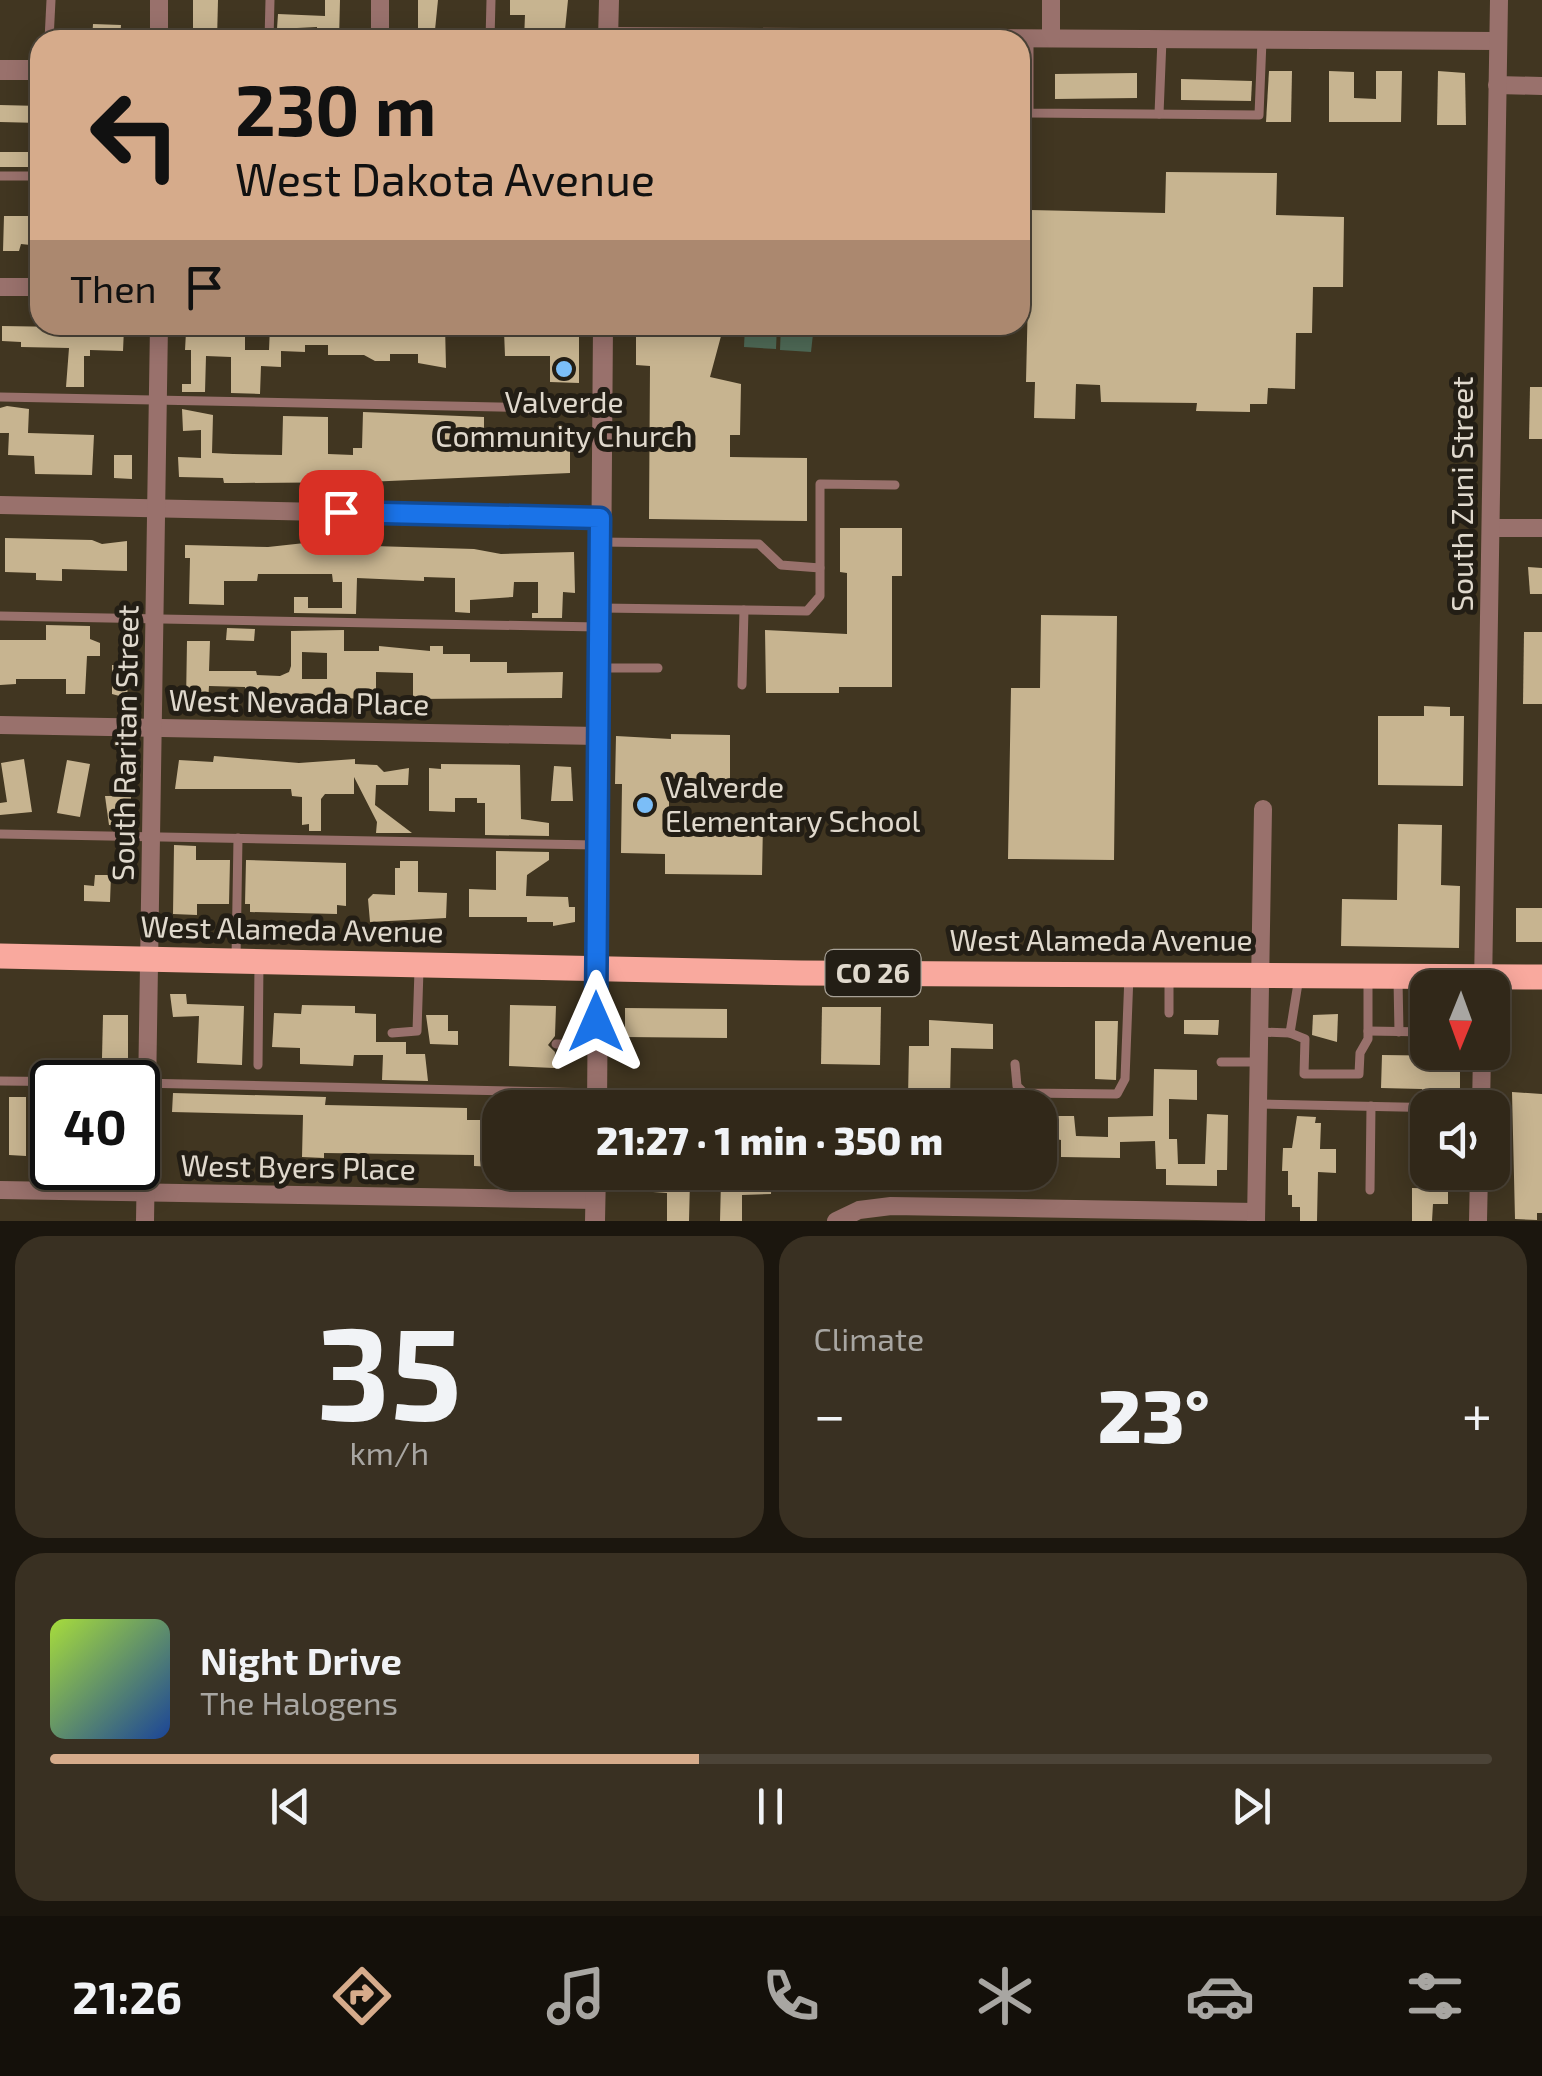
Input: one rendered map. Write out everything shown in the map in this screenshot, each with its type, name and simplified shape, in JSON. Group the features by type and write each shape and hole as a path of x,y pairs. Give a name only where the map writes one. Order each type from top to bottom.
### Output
{"main road":[{"name":"West Alameda Avenue","path":"0,956 1410,977"},
{"name":"West Alameda Avenue","path":"1510,980 1542,977"}],"street":[{"path":"159,0 160,30"},
{"path":"380,0 380,30"},
{"path":"608,30 609,0"},
{"path":"1050,38 1051,0"},
{"name":"South Zuni Street","path":"1483,970 1499,0"},
{"path":"1030,38 1498,41"},
{"path":"0,70 30,70"},
{"path":"1497,85 1542,86"},
{"path":"0,287 30,288"},
{"name":"South Raritan Street","path":"144,1060 153,837 158,335"},
{"path":"597,1090 596,736 603,335"},
{"path":"0,505 600,518"},
{"path":"1491,528 1542,528"},
{"name":"West Nevada Place","path":"0,725 596,736"},
{"path":"836,1221 860,1210 891,1206 1256,1216 1263,809"},
{"name":"West Byers Place","path":"0,1190 145,1192 595,1211"},
{"path":"1478,1221 1479,1190"},
{"name":"South Raritan Street","path":"145,1192 145,1221"}],"lane":[{"path":"50,30 51,0"},
{"path":"269,30 270,0"},
{"path":"490,30 491,0"},
{"path":"1159,114 1162,39"},
{"path":"1030,112 1259,115 1262,40"},
{"path":"0,176 30,176"},
{"path":"0,396 602,410"},
{"path":"0,616 598,617 806,611 820,596 820,484 895,484"},
{"path":"600,542 759,544 780,565 820,568"},
{"path":"742,686 744,610"},
{"path":"598,668 658,668"},
{"path":"0,834 596,845"},
{"path":"238,838 237,931 248,962 258,1065"},
{"path":"237,931 323,933"},
{"path":"392,1033 417,1031 419,965"},
{"path":"1016,1064 1018,1086 1024,1093 1117,1094 1126,1080 1129,974"},
{"path":"1169,974 1169,1013"},
{"path":"1290,1033 1298,1008 1299,975"},
{"path":"1259,1032 1290,1033 1305,1039 1304,1074 1360,1074 1360,1053 1368,1031 1368,975"},
{"path":"1398,976 1399,1032"},
{"path":"1368,1031 1410,1032"},
{"path":"556,1044 596,1045"},
{"path":"1221,1062 1259,1062"},
{"path":"0,1081 30,1081"},
{"path":"160,1084 482,1096"},
{"path":"1258,1104 1410,1107"},
{"path":"1370,1190 1371,1106"}],"green space":[{"path":"745,335 777,335 776,349 744,347"},
{"path":"781,335 813,335 811,352 780,350"}],"building":[{"path":"193,0 218,0 217,30 193,30"},
{"path":"325,0 340,0 339,30 277,29 278,14 325,16"},
{"path":"418,0 438,0 435,30 418,30"},
{"path":"510,0 568,0 565,30 524,30 525,15 510,15"},
{"path":"93,24 121,25 121,30 93,30"},
{"path":"1269,71 1292,71 1291,122 1266,122"},
{"path":"1329,71 1354,72 1354,98 1376,99 1376,71 1402,71 1401,122 1329,122"},
{"path":"1438,71 1465,73 1466,125 1437,125"},
{"path":"1137,73 1137,98 1055,99 1055,74"},
{"path":"1181,79 1252,81 1251,101 1181,100"},
{"path":"0,105 30,106 30,123 0,122"},
{"path":"0,152 30,152 30,167 0,167"},
{"path":"1166,172 1277,173 1276,215 1344,217 1343,287 1313,287 1312,333 1296,333 1295,389 1268,388 1267,404 1250,404 1250,412 1196,411 1197,403 1101,402 1100,385 1076,384 1075,419 1034,418 1035,382 1026,382 1030,210 1165,213"},
{"path":"4,216 30,216 30,245 21,244 19,251 3,251"},
{"path":"2,326 30,326 30,335 124,335 123,351 90,350 90,356 84,356 84,387 66,387 69,348 21,347 21,342 2,341"},
{"path":"186,335 245,335 245,350 269,350 270,335 445,335 446,368 418,363 418,354 390,354 390,361 375,361 364,355 328,355 328,345 305,345 305,352 281,351 281,367 261,366 260,394 231,393 231,357 206,356 205,392 182,392 182,384 191,384 191,350 185,350"},
{"name":"Valverde Community Church","path":"504,335 579,335 579,383 550,382 550,356 505,356"},
{"path":"636,335 721,335 710,377 741,384 740,435 730,435 730,457 807,458 807,521 649,519 650,366 636,365"},
{"path":"1530,387 1542,387 1542,439 1529,439"},
{"path":"0,408 29,409 28,433 94,435 92,475 35,474 34,456 8,455 9,433 0,433"},
{"path":"182,409 213,415 212,453 233,454 282,455 283,416 328,417 328,454 353,455 353,448 362,448 363,412 484,417 484,450 506,450 506,443 570,447 570,473 366,482 224,483 223,478 179,477 178,457 201,458 201,430 183,431"},
{"path":"114,455 132,455 132,479 114,478"},
{"path":"840,528 902,528 902,576 892,576 892,687 839,687 839,693 766,693 765,630 847,634 847,573 840,572"},
{"path":"5,538 92,540 102,544 127,541 127,571 62,569 62,581 36,580 36,573 5,572"},
{"path":"314,542 314,548 339,545 474,549 501,554 574,552 575,593 563,592 562,618 532,618 532,613 538,613 538,582 514,582 513,597 470,600 470,613 455,612 455,578 357,578 356,614 294,613 294,597 308,597 308,608 342,608 342,582 333,582 332,574 258,574 257,581 224,581 224,605 189,604 190,558 185,558 185,545 268,547"},
{"path":"1528,567 1542,568 1542,594 1530,594"},
{"path":"1041,615 1117,616 1114,860 1008,859 1011,688 1040,688"},
{"path":"46,625 90,626 90,639 100,643 100,656 87,656 85,694 66,694 66,679 16,679 16,684 0,685 0,640 46,640"},
{"path":"227,628 255,629 254,641 226,640"},
{"path":"344,630 344,651 379,651 379,646 430,651 430,646 443,646 443,654 470,654 470,662 507,662 507,673 563,672 562,698 413,699 413,673 376,672 376,700 332,697 245,706 245,687 209,686 208,703 186,702 187,641 210,641 209,671 256,671 257,675 280,676 289,672 291,666 291,631","holes":["302,652 327,653 327,679 302,679"]},
{"path":"1524,632 1542,632 1542,704 1523,704"},
{"path":"112,665 129,665 127,698 112,694"},
{"path":"1424,706 1450,707 1450,716 1464,716 1463,786 1378,785 1378,716 1424,716"},
{"name":"Valverde Elementary School","path":"671,734 730,735 730,785 715,789 669,785 669,821 695,821 694,825 763,823 762,875 665,874 665,854 621,853 622,784 615,784 616,736 671,739"},
{"path":"214,756 299,763 355,759 355,764 377,765 384,772 409,768 408,785 376,785 375,805 412,833 376,833 377,822 354,777 354,794 325,794 321,799 321,831 309,831 309,824 302,825 302,797 292,796 291,789 175,789 179,760 213,762"},
{"path":"24,759 32,812 0,815 0,803 7,802 1,763"},
{"path":"67,760 90,764 80,817 57,813"},
{"path":"441,764 520,765 521,819 549,823 549,836 485,835 485,803 477,803 477,798 455,798 455,812 429,811 429,768 441,769"},
{"path":"554,766 571,767 573,801 551,801"},
{"path":"105,796 131,796 131,826 109,825"},
{"path":"1398,824 1442,825 1441,885 1460,886 1459,948 1341,946 1342,899 1397,900"},
{"path":"174,845 196,846 196,860 230,860 229,904 197,904 197,915 173,914"},
{"path":"496,851 549,852 549,860 527,875 526,896 568,897 569,907 575,907 575,922 553,926 553,922 527,922 527,917 469,917 469,889 496,890"},
{"path":"246,860 346,863 346,906 337,905 337,914 250,912 250,904 245,904"},
{"path":"400,861 418,861 418,892 447,893 446,918 370,922 368,899 373,894 395,895 395,868 400,868"},
{"path":"95,875 111,875 110,902 84,901 84,885 94,886"},
{"path":"1516,908 1542,908 1542,942 1516,942"},
{"path":"170,994 186,994 187,1004 244,1006 242,1065 197,1063 199,1016 173,1017"},
{"path":"302,1005 355,1006 355,1013 376,1014 376,1042 406,1042 406,1054 425,1054 428,1081 382,1080 383,1055 354,1055 353,1066 300,1064 300,1048 272,1047 274,1013 301,1014"},
{"path":"510,1005 556,1006 555,1036 548,1045 555,1052 554,1068 509,1066"},
{"path":"822,1007 881,1007 880,1065 821,1064"},
{"path":"625,1008 727,1009 727,1038 625,1037"},
{"path":"1338,1014 1337,1042 1312,1035 1313,1015"},
{"path":"103,1015 128,1015 128,1058 102,1058"},
{"path":"426,1015 448,1015 448,1031 458,1031 458,1045 430,1044"},
{"path":"929,1020 993,1024 993,1049 951,1048 950,1090 908,1090 909,1046 929,1046"},
{"path":"1184,1020 1219,1020 1218,1035 1184,1034"},
{"path":"1095,1021 1118,1021 1116,1080 1095,1079"},
{"path":"1382,1055 1410,1055 1410,1070 1460,1070 1460,1090 1381,1088"},
{"path":"1154,1069 1197,1070 1197,1100 1169,1099 1169,1139 1177,1139 1178,1164 1205,1164 1207,1114 1228,1115 1227,1170 1217,1170 1217,1186 1166,1185 1166,1169 1156,1169 1155,1141 1120,1142 1120,1158 1061,1157 1057,1116 1074,1116 1076,1136 1108,1137 1108,1117 1153,1116"},
{"path":"1512,1092 1542,1094 1542,1213 1537,1213 1537,1220 1515,1219"},
{"path":"173,1093 326,1097 325,1105 467,1108 467,1120 482,1120 482,1166 474,1166 474,1155 324,1153 324,1158 302,1157 303,1115 172,1112"},
{"path":"9,1097 26,1097 26,1156 9,1155"},
{"path":"1297,1116 1316,1117 1315,1123 1321,1123 1320,1149 1336,1149 1336,1173 1318,1172 1317,1221 1300,1221 1300,1207 1292,1207 1292,1195 1288,1195 1288,1171 1282,1171 1283,1148 1292,1148"},
{"path":"690,1190 689,1221 667,1221 667,1193 639,1191"},
{"path":"721,1190 771,1190 771,1194 742,1195 742,1221 720,1221"},
{"path":"1412,1190 1448,1190 1448,1204 1433,1204 1432,1221 1412,1221"}],"place":[{"name":"Valverde Community Church","path":"564,369"},
{"name":"Valverde Elementary School","path":"645,805"}],"route":[{"path":"341,512 600,518 596,1022"}]}
